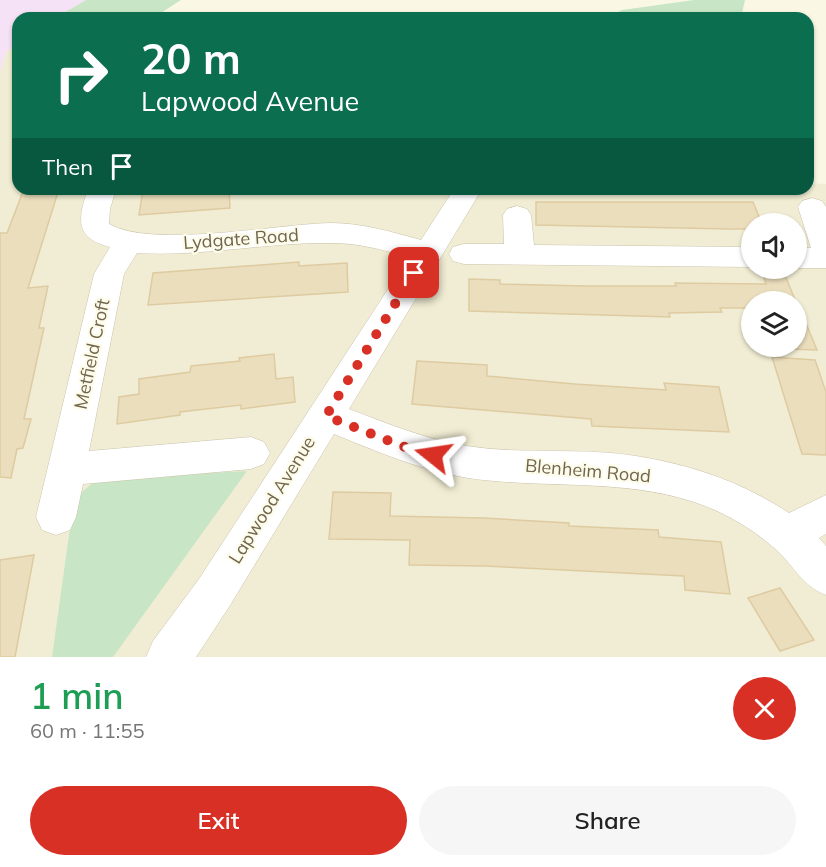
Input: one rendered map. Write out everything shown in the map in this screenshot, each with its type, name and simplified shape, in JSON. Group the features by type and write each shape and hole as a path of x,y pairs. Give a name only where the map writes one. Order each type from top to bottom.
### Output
{"street":[{"name":"Lydgate Road","path":"100,195 94,220 98,229 108,237 128,243 171,244 332,233 383,239 427,252"},
{"name":"Lapwood Avenue","path":"169,657 214,592 464,195"},
{"path":"812,207 826,249"},
{"path":"517,215 520,255"},
{"name":"Metfield Croft","path":"56,517 109,274 128,243"},
{"path":"464,254 741,257"},
{"path":"807,258 826,258"},
{"name":"Blenheim Road","path":"326,416 415,451 469,462 635,472 698,486 743,504 788,534 826,575"},
{"path":"67,469 251,453"},
{"path":"788,534 826,513"}],"shaded area":[{"path":"0,0 86,0 65,12 12,12 12,48 5,53 0,73"},
{"path":"12,48 12,195 814,195 814,183 826,184 826,657 0,657 0,72 5,53"}],"green space":[{"path":"86,0 181,0 162,12 65,12"},
{"path":"694,0 745,0 742,12 618,12"},
{"path":"247,471 113,657 52,657 74,499 97,479"}],"building":[{"path":"22,195 57,195 28,288 48,286 39,328 44,328 24,419 31,419 23,448 17,449 11,478 0,477 0,233 7,233"},
{"path":"142,195 229,195 230,208 139,215"},
{"path":"536,202 753,202 758,213 741,213 741,229 536,225"},
{"path":"299,262 299,266 347,263 348,292 148,305 153,273"},
{"path":"469,279 500,280 500,284 587,286 676,286 675,283 766,284 764,279 787,279 791,291 741,291 741,308 720,308 722,312 669,313 670,317 469,311"},
{"path":"807,326 817,350 807,350"},
{"path":"274,354 276,379 293,377 295,402 241,409 241,405 180,412 180,415 117,424 119,397 139,394 139,379 190,372 191,366 240,361 239,358"},
{"path":"772,357 815,360 826,392 826,455 802,454"},
{"path":"417,361 487,365 487,376 575,384 666,390 664,383 719,387 729,432 592,426 591,419 412,404"},
{"path":"333,492 391,493 390,516 569,523 569,526 658,530 659,537 721,542 730,594 685,590 684,576 485,566 409,565 410,540 329,539"},
{"path":"34,555 15,657 0,657 0,560"},
{"path":"780,588 814,640 780,651 748,598"}],"route":[{"path":"414,273 326,416 415,451 433,455"}]}
